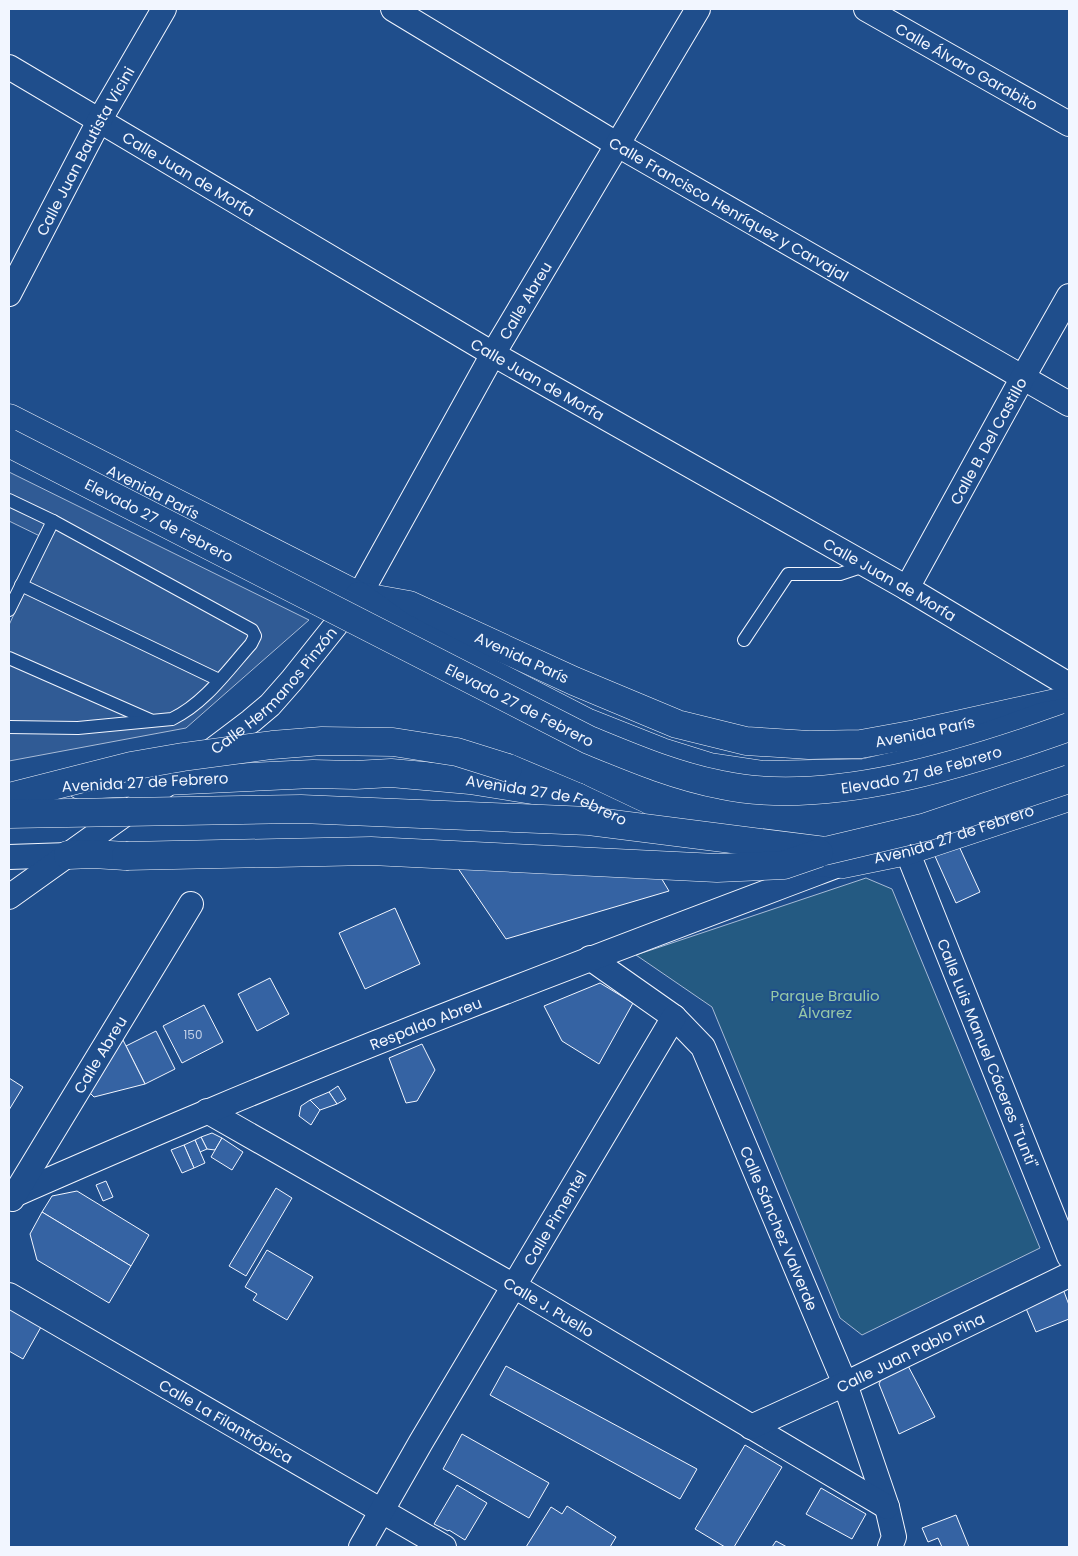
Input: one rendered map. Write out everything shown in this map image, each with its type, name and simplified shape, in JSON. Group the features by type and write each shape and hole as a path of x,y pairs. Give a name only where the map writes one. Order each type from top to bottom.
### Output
{"main road":[{"name":"Avenida París","path":"9,418 358,596 408,605 574,681 677,724 746,741 809,746 861,744 916,734 1069,699"},
{"name":"Elevado 27 de Febrero","path":"9,443 589,740 655,767 722,786 770,791 814,790 871,783 929,770 1024,743 1069,727"},
{"path":"358,596 402,627 586,722 662,752 710,767 763,775 865,773 921,760 1046,716 1069,712"},
{"path":"9,797 131,766 183,756 322,741 393,742 457,752 508,768 577,797"},
{"name":"Avenida 27 de Febrero","path":"9,788 313,774 356,775 391,772 470,780 577,797 635,824 717,850 766,858 834,857 907,851 1069,796"},
{"path":"68,855 126,856 371,851 717,868 784,865 834,857 1069,779"},
{"path":"9,814 301,809 579,820 834,857"}],"street":[{"name":"Calle Juan Bautista Vicini","path":"9,294 99,122 164,9"},
{"name":"Calle Francisco Henríquez y Carvajal","path":"393,9 618,145 1069,404"},
{"name":"Calle Abreu","path":"358,596 493,354 698,9"},
{"name":"Calle Álvaro Garabito","path":"866,9 1069,124"},
{"name":"Calle Juan de Morfa","path":"9,67 493,354 867,565 1069,685"},
{"name":"Calle B. Del Castillo","path":"907,588 1069,296"},
{"name":"Calle Hermanos Pinzón","path":"9,898 251,721 292,680 358,596"},
{"name":"Calle Luis Manuel Cáceres \"Tunti\"","path":"907,851 1069,1256"},
{"path":"9,857 68,855"},
{"name":"Respaldo Abreu","path":"11,1200 207,1111 590,958 834,857"},
{"name":"Calle Abreu","path":"11,1200 191,904"},
{"name":"Calle Sánchez Valverde","path":"590,958 674,1017 703,1047 845,1384 887,1507 894,1537 890,1547"},
{"name":"Calle Pimentel","path":"361,1547 674,1017"},
{"name":"Calle J. Puello","path":"207,1111 514,1286 887,1507"},
{"name":"Calle Juan Pablo Pina","path":"751,1427 845,1384 1069,1275"},
{"name":"Calle La Filantrópica","path":"9,1295 444,1547"}],"lane":[{"path":"9,500 53,521 252,630 255,636 205,696 184,713 172,718 78,728 9,727"},
{"path":"9,610 53,521"},
{"path":"744,640 788,574 840,574 867,565"},
{"path":"21,586 219,680"},
{"path":"9,658 152,721"}],"green space":[{"name":"Parque Braulio Álvarez","path":"866,878 892,889 1040,1248 862,1335 840,1318 712,1007 636,955"}],"shaded area":[{"path":"9,472 309,620 186,728 9,761 9,625 48,540 9,521"}],"building":[{"path":"958,844 980,892 956,903 934,854"},
{"path":"648,856 669,891 506,939 451,858"},
{"path":"395,908 420,964 365,989 339,933"},
{"path":"270,978 289,1014 257,1031 238,994"},
{"path":"600,983 633,1003 599,1064 562,1041 544,1006"},
{"path":"204,1005 223,1042 182,1063 163,1026"},
{"path":"156,1031 175,1069 145,1084 126,1046"},
{"path":"121,1036 145,1084 94,1097 88,1091"},
{"path":"422,1044 435,1070 417,1101 406,1103 389,1058"},
{"path":"9,1078 23,1087 9,1110"},
{"path":"338,1086 346,1099 337,1104 329,1092"},
{"path":"329,1092 337,1104 320,1110 310,1100"},
{"path":"310,1100 320,1110 311,1125 299,1116 301,1106"},
{"path":"212,1133 222,1138 215,1150 207,1149 201,1137"},
{"path":"201,1137 207,1149 200,1152 195,1140"},
{"path":"222,1138 243,1152 232,1170 211,1157"},
{"path":"195,1140 205,1163 194,1168 184,1145"},
{"path":"184,1145 194,1168 182,1173 171,1150"},
{"path":"106,1181 113,1197 103,1201 96,1185"},
{"path":"276,1188 292,1198 246,1276 229,1266"},
{"path":"77,1191 149,1235 131,1266 42,1212 52,1196"},
{"path":"42,1212 131,1266 109,1303 37,1260 30,1234"},
{"path":"267,1250 313,1277 287,1320 253,1300 257,1294 245,1287"},
{"path":"1063,1289 1069,1305 1069,1319 1036,1332 1022,1299"},
{"path":"9,1308 41,1327 23,1359 9,1351"},
{"path":"906,1362 935,1417 899,1434 879,1384 886,1369"},
{"path":"506,1366 697,1469 680,1499 490,1395"},
{"path":"462,1434 549,1483 529,1518 443,1469"},
{"path":"745,1445 782,1467 734,1547 725,1547 695,1529"},
{"path":"457,1485 487,1503 465,1540 449,1530 434,1524"},
{"path":"821,1488 866,1514 852,1539 806,1514"},
{"path":"567,1506 616,1537 610,1547 526,1547 551,1507 562,1514"},
{"path":"956,1515 969,1547 942,1547 938,1538 928,1542 922,1528"},
{"path":"776,1541 787,1547 772,1547"}]}
